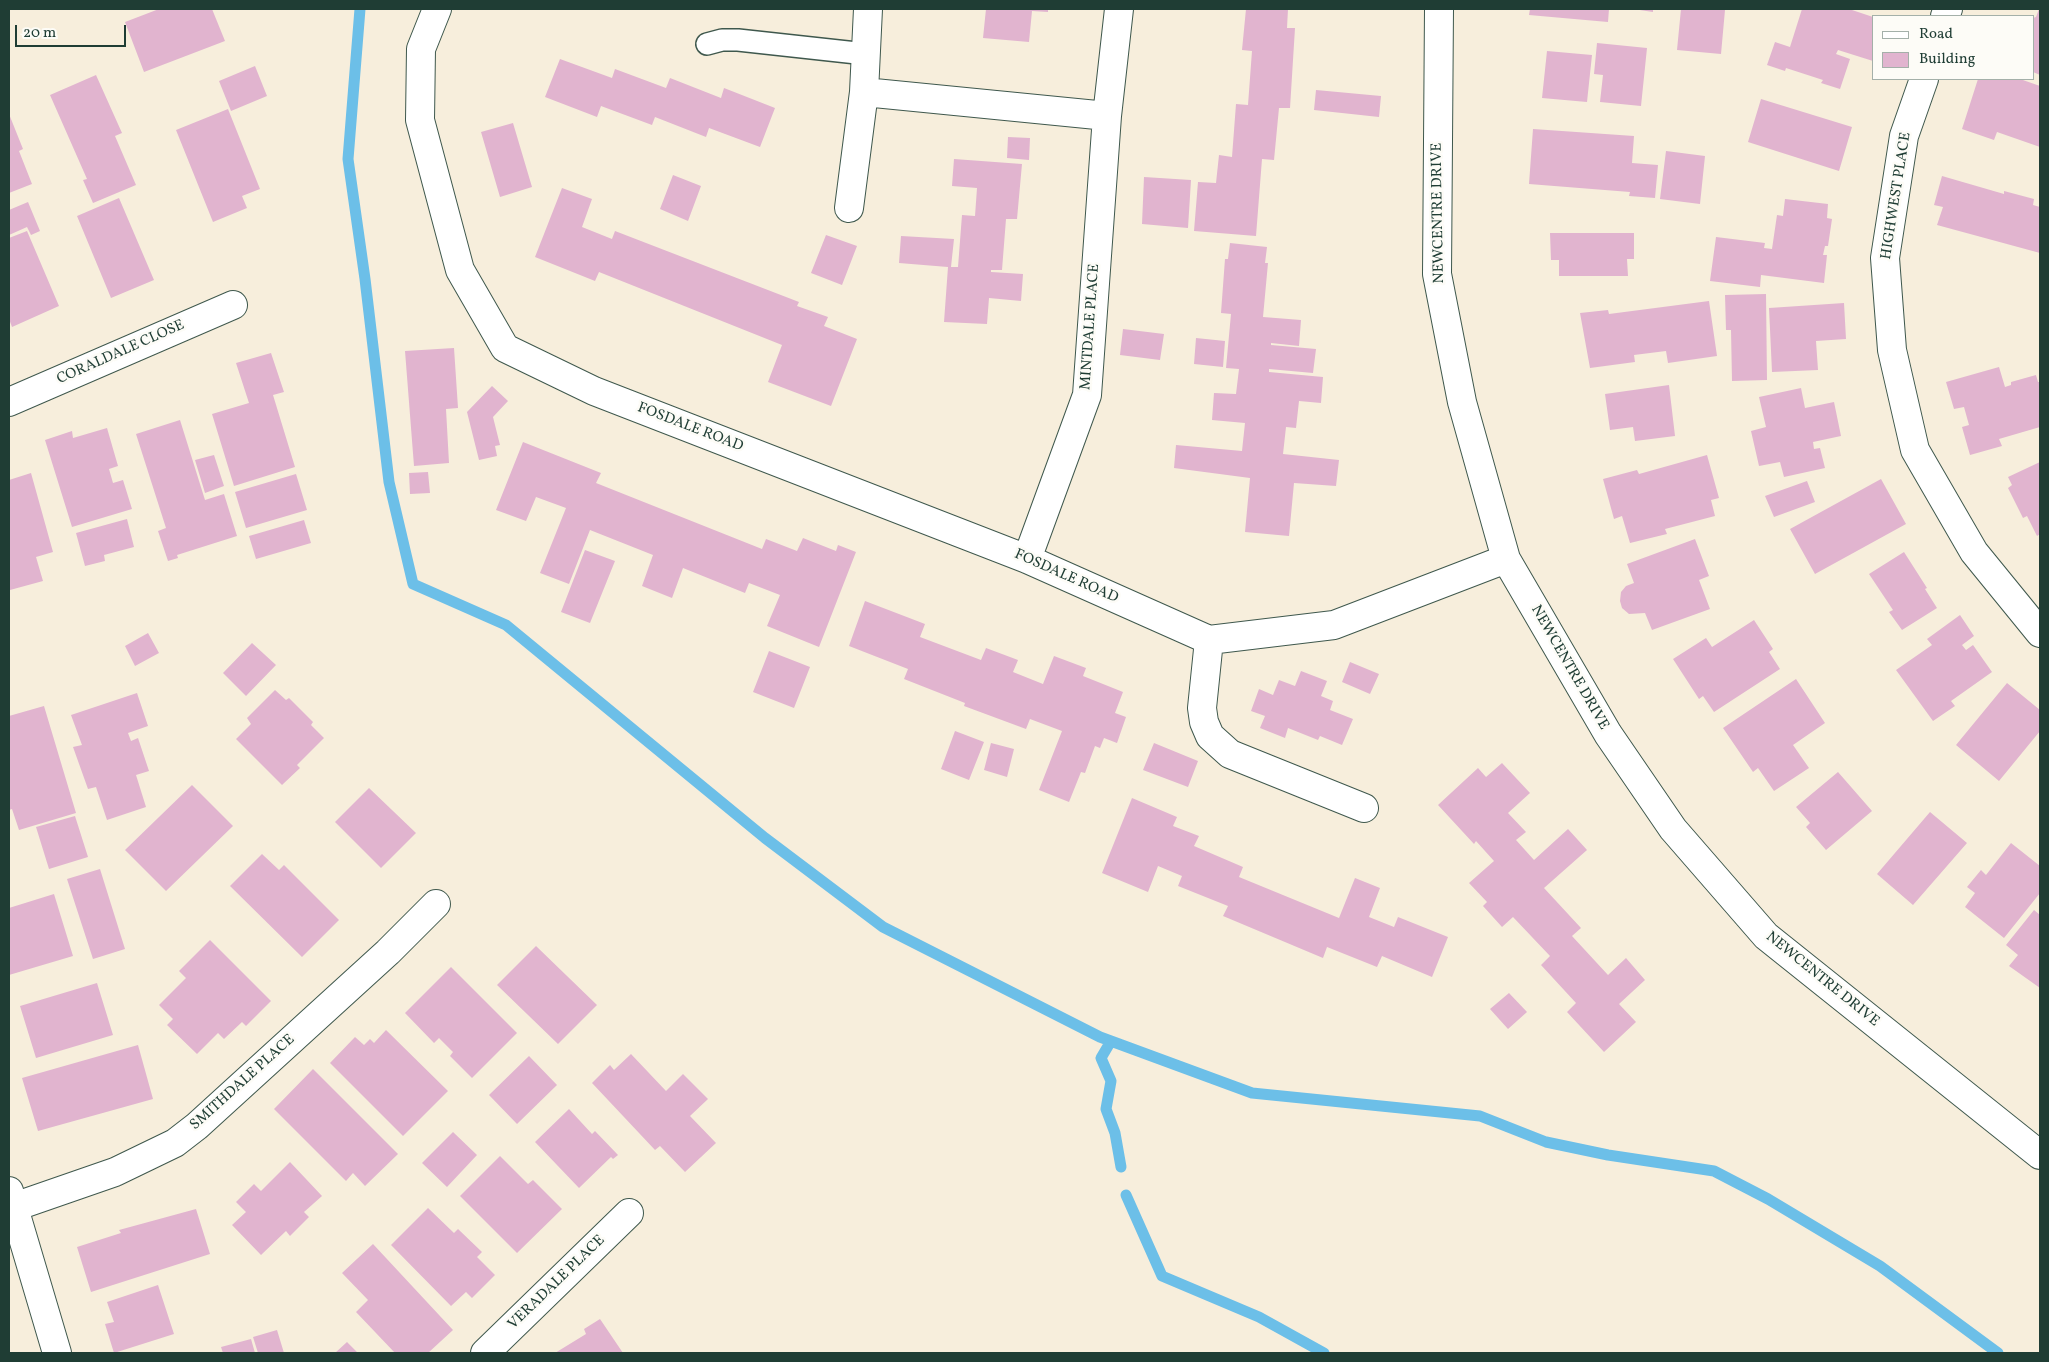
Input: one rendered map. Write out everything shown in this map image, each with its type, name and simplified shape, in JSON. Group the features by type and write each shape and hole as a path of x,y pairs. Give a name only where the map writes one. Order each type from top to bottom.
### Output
{"street":[{"name":"FOSDALE ROAD","path":"437,9 421,49 420,120 460,270 505,348 594,391 1027,559 1209,640"},
{"path":"849,208 864,92 868,9"},
{"name":"MINTDALE PLACE","path":"1027,559 1087,395 1107,116 1119,9"},
{"name":"NEWCENTRE DRIVE","path":"1439,9 1437,274 1462,402 1506,559 1608,734 1673,829 1766,936 2040,1155"},
{"name":"HIGHWEST PLACE","path":"1924,80 1904,136 1885,258 1892,350 1915,450 1974,552 2040,633"},
{"path":"864,92 1107,116"},
{"name":"CORALDALE CLOSE","path":"9,402 233,305"},
{"path":"1364,808 1230,754 1214,740 1204,722 1202,708 1209,640 1334,625 1506,559"},
{"name":"SMITHDALE PLACE","path":"12,1199 115,1172 175,1143 220,1106 388,952 436,904"},
{"path":"12,1199 57,1353"},
{"name":"VERADALE PLACE","path":"485,1353 629,1213"}],"lane":[{"path":"707,44 722,40 738,40 866,54"}],"building":[{"path":"159,9 212,9 225,41 144,72 125,22"},
{"path":"986,9 1048,9 1048,12 1032,11 1029,42 983,38"},
{"path":"1246,9 1288,9 1287,28 1295,28 1290,108 1279,108 1274,160 1262,159 1256,236 1194,231 1198,182 1216,183 1219,155 1232,157 1236,104 1248,105 1252,51 1242,50"},
{"path":"1530,9 1609,9 1608,22 1529,15"},
{"path":"1633,9 1653,9 1653,12"},
{"path":"1681,9 1725,10 1721,54 1677,50"},
{"path":"1802,9 1849,9 1872,17 1872,61 1838,50 1836,54 1850,59 1840,89 1821,83 1823,80 1786,68 1785,71 1767,65 1775,42 1790,47"},
{"path":"2040,9 2040,75 2034,72 2034,18"},
{"path":"1597,43 1647,48 1641,106 1600,102 1603,75 1594,74"},
{"path":"1547,51 1592,55 1587,102 1542,98"},
{"path":"560,59 612,78 615,69 666,88 670,78 721,98 724,88 775,108 760,147 709,128 706,137 655,117 652,125 601,106 597,117 545,97"},
{"path":"255,66 267,96 231,111 219,81"},
{"path":"96,75 122,133 115,136 136,185 93,203 83,180 87,179 50,95"},
{"path":"1978,80 2023,80 2040,86 2040,147 1997,132 1994,140 1962,129"},
{"path":"1316,90 1381,96 1379,117 1314,110"},
{"path":"1761,99 1852,127 1839,171 1748,142"},
{"path":"228,109 260,189 242,196 247,208 213,222 176,130"},
{"path":"9,114 23,149 19,151 32,184 9,193"},
{"path":"513,123 532,187 500,197 481,132"},
{"path":"1533,129 1634,136 1632,163 1658,165 1655,198 1629,196 1630,192 1529,184"},
{"path":"1008,137 1030,138 1029,160 1007,158"},
{"path":"1666,151 1705,156 1700,204 1660,199"},
{"path":"954,159 1022,164 1017,219 1006,219 1002,270 991,270 991,272 1023,274 1021,301 989,298 987,324 944,322 948,267 899,263 901,236 954,239 951,267 958,267 962,215 975,216 977,188 952,186"},
{"path":"673,175 701,186 688,221 660,209"},
{"path":"1942,176 2004,194 2004,191 2034,199 2033,205 2040,207 2040,253 1937,225 1943,207 1934,205"},
{"path":"1144,177 1191,180 1188,228 1142,224"},
{"path":"562,188 592,199 582,227 612,239 615,231 799,302 797,306 828,317 824,326 857,339 831,406 768,382 782,345 599,272 595,281 535,257"},
{"path":"119,198 154,280 111,298 77,216"},
{"path":"1785,199 1828,204 1827,218 1832,219 1828,246 1825,246 1823,255 1827,255 1824,283 1761,275 1760,287 1710,281 1716,237 1765,243 1764,248 1772,249 1777,215 1783,216"},
{"path":"28,202 40,231 31,235 27,227 9,235 9,210"},
{"path":"27,231 59,306 12,327 9,319 9,238"},
{"path":"1550,233 1634,233 1634,259 1627,259 1628,276 1559,276 1559,260 1551,260"},
{"path":"826,235 857,246 842,285 811,273"},
{"path":"1230,243 1267,247 1265,263 1268,263 1263,317 1301,320 1299,346 1271,343 1271,345 1316,349 1313,373 1269,369 1269,372 1323,377 1321,403 1299,401 1296,428 1286,427 1283,454 1339,460 1336,486 1294,483 1289,536 1245,532 1250,478 1174,468 1176,445 1242,451 1245,423 1212,420 1214,393 1236,394 1239,369 1226,368 1231,314 1221,313 1225,259 1228,259"},
{"path":"1766,294 1767,380 1732,381 1731,330 1726,330 1725,295"},
{"path":"1709,301 1717,356 1668,363 1666,351 1634,355 1635,362 1590,368 1580,313 1608,310 1609,314"},
{"path":"1844,303 1846,339 1816,341 1818,370 1772,372 1769,308"},
{"path":"1123,329 1164,334 1160,360 1120,355"},
{"path":"1196,338 1225,341 1223,367 1194,364"},
{"path":"454,348 458,408 446,409 449,463 414,466 405,351"},
{"path":"271,353 284,392 273,395 295,467 234,486 212,414 249,403 236,363"},
{"path":"1999,367 2005,387 2011,385 2011,382 2036,375 2038,382 2040,382 2040,427 1999,439 2002,446 1970,455 1962,427 1969,425 1964,407 1954,409 1946,382"},
{"path":"1669,385 1675,436 1635,441 1633,427 1610,430 1605,394"},
{"path":"492,386 508,401 493,417 500,445 495,446 497,456 479,460 467,412"},
{"path":"1801,388 1805,408 1834,402 1841,436 1813,442 1814,449 1820,448 1825,468 1784,477 1780,462 1759,466 1751,431 1766,427 1759,397"},
{"path":"180,420 205,500 224,494 237,536 177,555 178,558 168,561 158,531 166,528 136,434"},
{"path":"107,428 118,466 109,469 113,483 123,480 132,509 72,527 45,440 72,431 73,438"},
{"path":"523,442 601,473 596,483 762,549 766,539 797,551 803,538 836,551 838,545 856,552 819,647 767,626 780,595 749,583 745,593 683,568 672,598 642,586 653,555 590,530 569,584 540,573 566,508 536,497 526,521 496,510"},
{"path":"214,455 224,486 205,493 195,460"},
{"path":"1707,455 1719,498 1711,500 1715,516 1665,529 1667,534 1630,543 1622,516 1614,519 1603,479 1637,470 1639,474"},
{"path":"2040,462 2040,534 2037,536 2027,516 2023,518 2008,488 2012,485 2008,477"},
{"path":"428,472 430,493 410,494 409,473"},
{"path":"31,473 53,552 36,557 43,581 10,590 9,480"},
{"path":"296,474 307,510 246,528 235,492"},
{"path":"1881,479 1906,524 1815,574 1790,529"},
{"path":"1807,481 1815,502 1774,517 1765,496"},
{"path":"127,519 134,547 104,555 105,561 85,566 76,533"},
{"path":"304,520 311,543 256,559 249,536"},
{"path":"1695,539 1709,576 1699,580 1710,609 1652,630 1645,613 1629,614 1622,608 1620,601 1621,592 1626,586 1634,583 1627,564"},
{"path":"585,550 615,561 590,623 561,612"},
{"path":"1904,552 1927,588 1925,589 1937,608 1902,630 1889,612 1893,610 1869,574"},
{"path":"865,601 925,624 920,637 981,660 986,648 1018,660 1013,672 1043,684 1054,656 1086,668 1083,676 1123,692 1115,713 1126,717 1117,743 1104,738 1100,748 1095,746 1085,773 1081,772 1069,802 1039,790 1062,731 1030,719 1026,729 964,706 965,703 904,679 908,669 849,646"},
{"path":"1960,615 1974,636 1962,645 1966,650 1973,645 1992,672 1951,701 1955,706 1933,721 1896,670 1932,645 1927,639"},
{"path":"1754,620 1773,649 1769,652 1780,669 1714,712 1703,696 1699,699 1673,659 1706,638 1712,647"},
{"path":"148,633 159,653 135,666 125,646"},
{"path":"252,643 276,665 246,696 223,673"},
{"path":"769,651 810,667 794,708 753,692"},
{"path":"1350,662 1379,674 1370,694 1342,682"},
{"path":"1301,671 1327,681 1321,696 1333,701 1330,710 1353,719 1342,745 1320,736 1318,740 1288,728 1285,738 1260,728 1265,716 1251,711 1259,689 1273,695 1279,680 1295,686"},
{"path":"1796,679 1825,723 1793,745 1809,768 1774,791 1758,768 1753,772 1723,728"},
{"path":"2007,683 2040,710 2040,731 1999,781 1956,745"},
{"path":"275,690 286,700 289,698 313,722 311,725 324,738 297,765 300,768 282,785 236,739 251,724 247,718"},
{"path":"137,693 148,726 128,733 131,741 138,738 149,771 136,775 146,807 107,820 96,787 88,789 73,747 82,745 71,715"},
{"path":"44,706 76,813 19,830 12,809 9,810 9,716"},
{"path":"955,731 984,742 969,780 941,769"},
{"path":"991,743 1014,749 1007,777 984,770"},
{"path":"1154,743 1198,761 1188,787 1143,770"},
{"path":"1502,763 1530,793 1508,813 1526,832 1516,840 1534,860 1568,829 1587,850 1544,888 1581,928 1572,936 1608,975 1626,958 1645,980 1619,1004 1636,1022 1604,1052 1567,1012 1576,1003 1541,965 1550,956 1513,917 1502,927 1483,906 1487,902 1469,883 1494,861 1476,841 1474,844 1438,805 1478,768 1486,777"},
{"path":"1838,772 1872,811 1826,850 1806,827 1810,823 1796,807"},
{"path":"192,785 233,826 166,891 125,850"},
{"path":"369,788 416,833 381,868 335,822"},
{"path":"1132,798 1177,817 1173,826 1199,836 1194,846 1243,867 1239,877 1339,918 1355,878 1380,888 1369,917 1394,927 1398,917 1448,937 1432,977 1382,956 1377,967 1327,947 1323,958 1223,916 1228,906 1178,886 1182,876 1158,866 1148,892 1102,873"},
{"path":"1930,812 1967,843 1913,905 1877,874"},
{"path":"75,816 88,857 49,869 36,827"},
{"path":"2011,843 2040,866 2040,893 2004,938 1965,907 1975,893 1967,887 1981,870 1986,875"},
{"path":"262,854 279,870 284,865 339,920 302,957 230,886"},
{"path":"100,869 125,949 93,959 67,879"},
{"path":"54,894 73,956 9,975 9,908"},
{"path":"2034,910 2040,915 2040,988 2009,966 2018,955 2006,945"},
{"path":"210,940 271,1001 246,1026 242,1022 224,1039 218,1033 197,1054 167,1025 173,1019 159,1005 186,978 179,971"},
{"path":"536,946 597,1005 558,1044 497,985"},
{"path":"451,967 517,1033 472,1078 450,1056 453,1052 439,1038 434,1043 405,1013"},
{"path":"97,983 113,1035 36,1058 20,1006"},
{"path":"1509,993 1527,1012 1508,1029 1490,1009"},
{"path":"386,1030 448,1091 403,1136 330,1063 355,1037 364,1045 370,1039 374,1043"},
{"path":"138,1045 153,1099 38,1131 22,1078"},
{"path":"631,1054 666,1091 683,1074 708,1099 690,1116 716,1143 685,1172 660,1146 655,1150 592,1083 610,1065 614,1070"},
{"path":"529,1056 557,1085 517,1124 489,1095"},
{"path":"313,1069 398,1154 365,1186 353,1173 346,1181 274,1109"},
{"path":"569,1109 592,1134 595,1131 618,1155 613,1159 611,1157 579,1188 535,1142"},
{"path":"453,1132 477,1155 447,1187 422,1163"},
{"path":"500,1156 528,1184 533,1180 562,1209 517,1253 460,1196"},
{"path":"290,1162 322,1196 304,1212 309,1217 290,1236 286,1231 261,1255 232,1225 246,1212 236,1202 254,1184 261,1191"},
{"path":"428,1208 454,1233 458,1229 482,1252 477,1257 495,1275 472,1298 466,1292 451,1306 391,1245"},
{"path":"196,1209 210,1254 91,1292 77,1247 121,1233 119,1230"},
{"path":"373,1244 453,1330 428,1353 395,1353 356,1312 368,1300 342,1273"},
{"path":"158,1285 174,1334 114,1353 105,1324 114,1322 107,1302"},
{"path":"600,1319 623,1353 555,1353 586,1334 584,1329"},
{"path":"277,1330 284,1353 258,1353 253,1337"},
{"path":"251,1339 255,1353 223,1353 221,1347"},
{"path":"347,1342 358,1353 335,1353"}],"waterway":[{"path":"360,9 348,159 365,279 389,482 413,584 506,625 765,838 883,927 1100,1037 1252,1093 1480,1116 1546,1142 1608,1155 1714,1171 1768,1199 1880,1266 1998,1353"},
{"path":"1111,1041 1101,1058 1111,1081 1106,1109 1115,1133 1121,1167"},
{"path":"1126,1195 1162,1276 1259,1317 1324,1353"}]}
